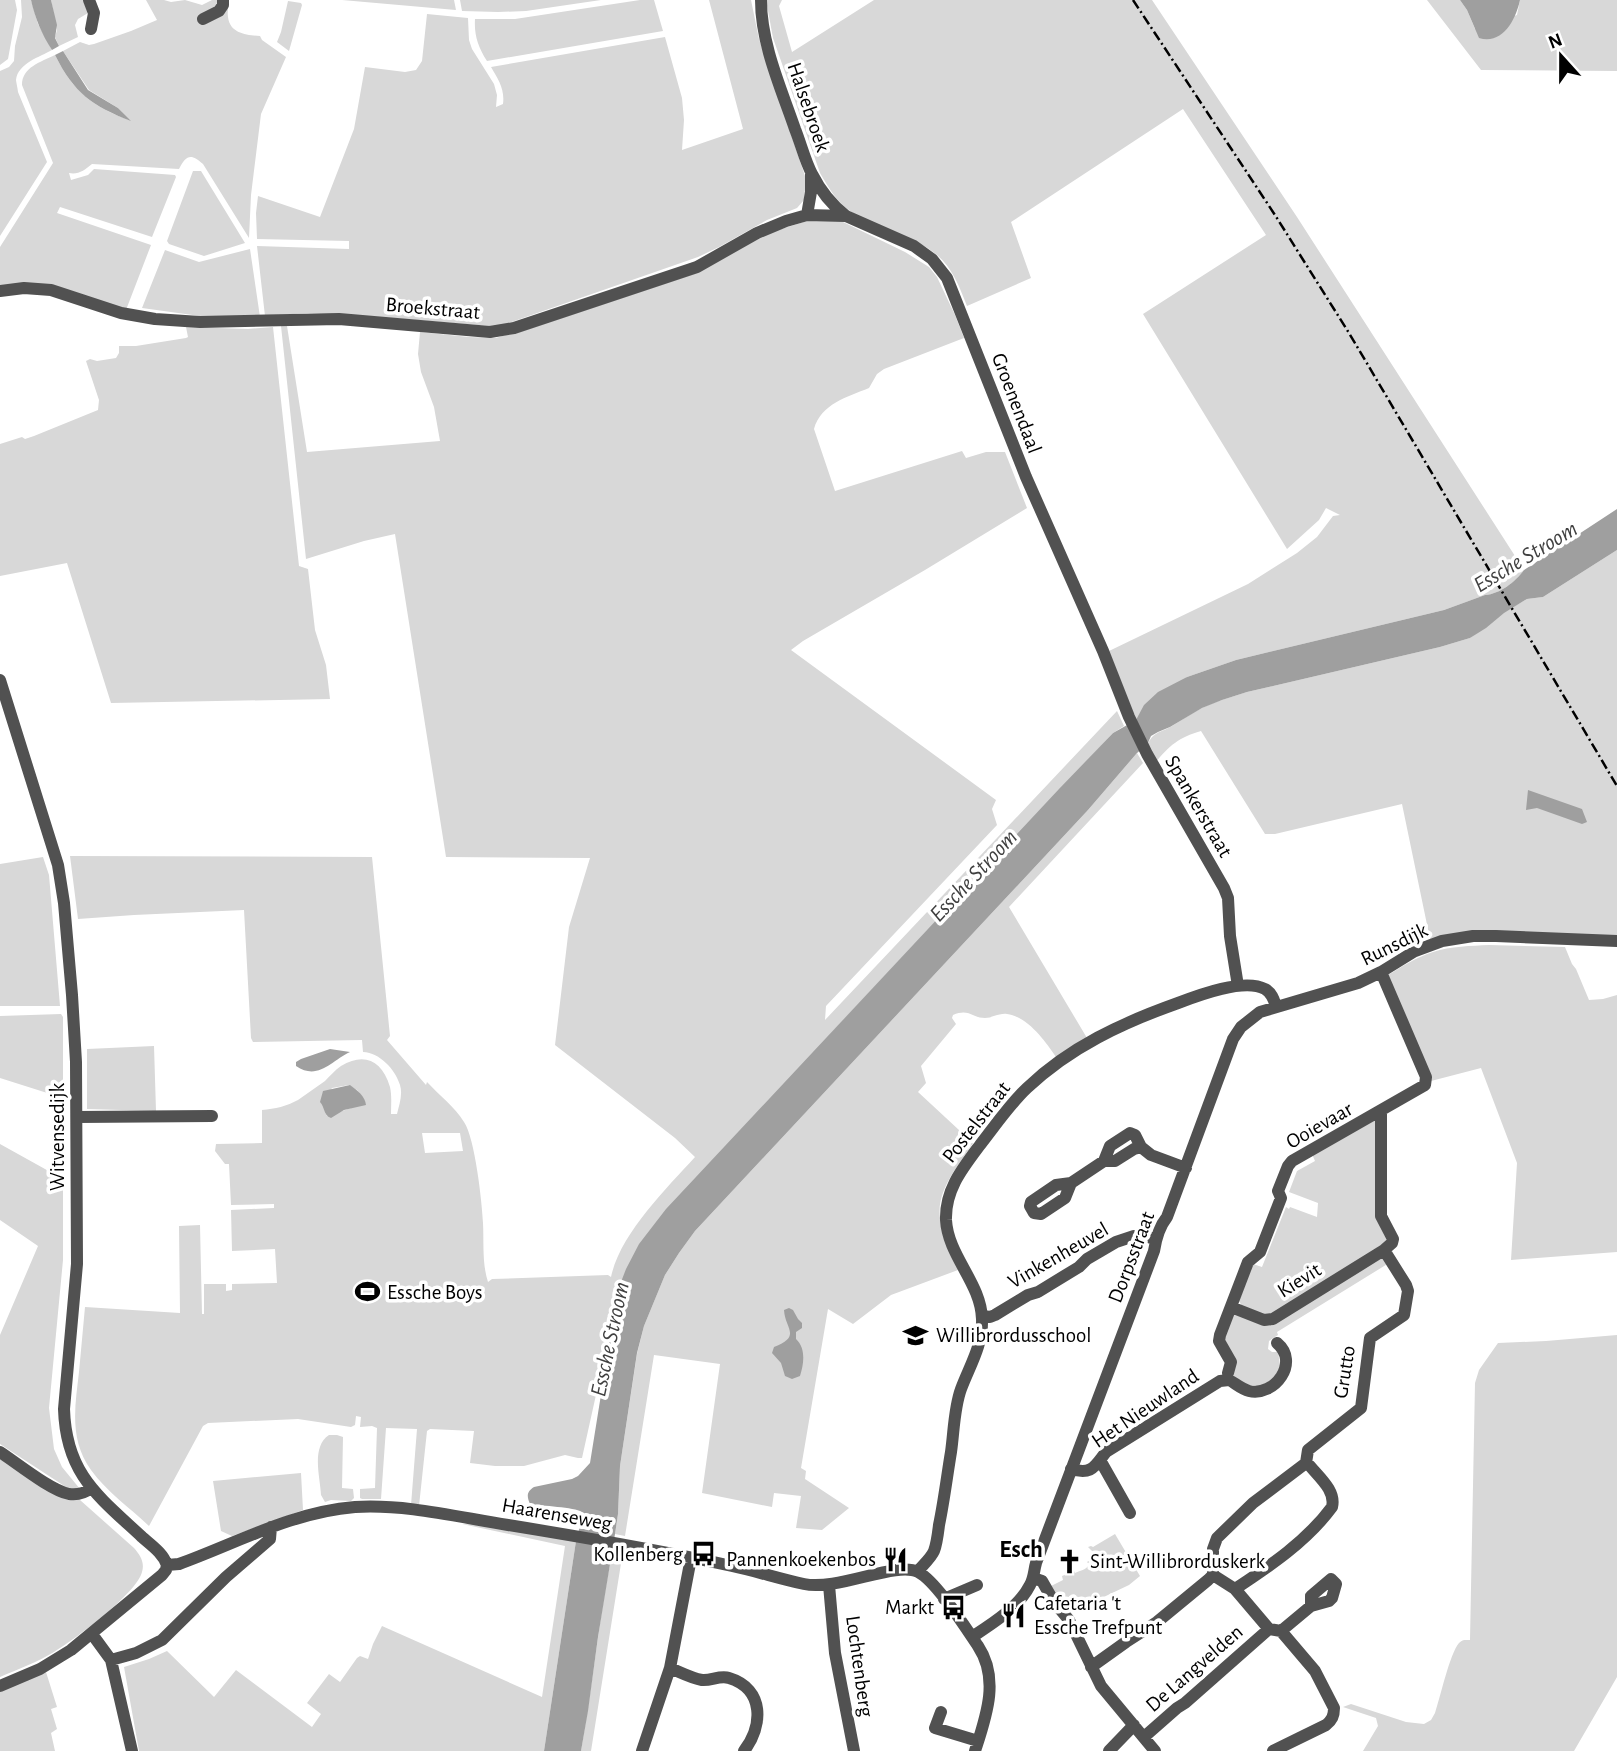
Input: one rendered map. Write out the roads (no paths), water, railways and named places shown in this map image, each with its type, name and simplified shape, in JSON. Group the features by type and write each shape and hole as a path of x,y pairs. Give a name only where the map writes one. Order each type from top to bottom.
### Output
{"street":[{"path":"89,0 94,13 91,29"},
{"path":"203,19 219,11 223,0"},
{"name":"Halsebroek","path":"761,0 761,18 766,42 811,173 846,216"},
{"path":"807,215 811,173"},
{"name":"Broekstraat","path":"0,291 24,288 51,290 121,313 155,319 200,322 338,319 490,332 514,328 697,267 757,233 786,221 807,215 846,216"},
{"name":"Groenendaal","path":"846,216 914,246 932,259 947,278 1026,477 1103,651"},
{"name":"Spankerstraat","path":"1103,651 1129,717 1146,751 1224,888 1228,898 1230,936 1238,986"},
{"name":"Witvensedijk","path":"0,680 58,865 72,995 76,1062 77,1272 64,1422 71,1454 79,1472 91,1488 160,1552 167,1564"},
{"name":"Runsdijk","path":"1276,1006 1343,989 1381,972 1424,947 1457,938 1506,936 1617,941"},
{"name":"Ooievaar","path":"1228,1373 1231,1362 1219,1341 1220,1335 1248,1262 1260,1252 1281,1198 1278,1192 1288,1166 1421,1088 1426,1081 1381,972"},
{"name":"Postelstraat","path":"918,1571 934,1552 960,1391 982,1337 983,1316 973,1286 950,1242 946,1224 949,1195 956,1178 997,1122 1020,1096 1052,1066 1093,1039 1176,1003 1238,986 1266,990 1272,995 1276,1006"},
{"name":"Dorpsstraat","path":"972,1637 1014,1604 1033,1578 1036,1563 1154,1251 1162,1223 1167,1217 1186,1168 1233,1039 1241,1027 1259,1012 1276,1006"},
{"path":"1381,1112 1381,1216 1393,1240 1384,1250"},
{"path":"76,1117 212,1116"},
{"path":"1071,1183 1104,1161 1110,1146 1130,1133 1135,1135 1151,1155 1186,1168"},
{"name":"Vinkenheuvel","path":"983,1316 995,1315 1038,1292 1116,1242 1134,1236 1146,1236 1156,1240"},
{"name":"Kievit","path":"1231,1307 1264,1320 1273,1319 1384,1250"},
{"name":"Grutto","path":"1213,1575 1213,1549 1217,1538 1253,1503 1306,1463 1308,1450 1361,1408 1370,1338 1404,1315 1408,1287 1384,1250"},
{"name":"Het Nieuwland","path":"1071,1469 1088,1471 1106,1452 1220,1381 1228,1380 1240,1388 1257,1392 1273,1386 1284,1374 1285,1365 1285,1356 1277,1343"},
{"path":"0,1452 61,1491 85,1493 91,1488"},
{"path":"1100,1460 1130,1513"},
{"path":"1235,1589 1289,1550 1332,1507 1332,1494 1306,1463"},
{"name":"Haarenseweg","path":"167,1564 179,1564 286,1521 319,1512 356,1507 384,1507 453,1515 691,1558 807,1585 829,1585 899,1569 918,1571"},
{"path":"111,1660 153,1646 167,1636 226,1577 270,1539 271,1527"},
{"path":"642,1751 670,1668 691,1558"},
{"path":"0,1686 50,1664 92,1634 162,1575 167,1564"},
{"path":"918,1571 934,1585 972,1637 984,1656 990,1682 990,1698 977,1746 935,1728 941,1712"},
{"path":"1091,1667 1157,1622 1213,1575 1235,1589 1315,1671 1334,1708 1331,1721 1295,1746 1273,1751"},
{"path":"1033,1578 1042,1581 1069,1620 1101,1686 1155,1751"},
{"name":"Lochtenberg","path":"829,1585 837,1666 854,1751"},
{"path":"944,1599 977,1585"},
{"name":"De Langvelden","path":"1143,1737 1275,1630 1311,1606"},
{"path":"92,1634 111,1660 132,1751"},
{"path":"670,1668 703,1680 727,1678 747,1688 757,1702 758,1716 752,1737 744,1751"},
{"path":"1109,1751 1134,1725"}],"railway":[{"path":"1133,0 1275,215 1349,333 1617,786"}],"place":[{"name":"Essche Boys","path":"367,1292"},
{"name":"Willibrordusschool","path":"916,1335"},
{"name":"Kollenberg","path":"703,1554"},
{"name":"Pannenkoekenbos","path":"896,1559"},
{"name":"Sint-Willibrorduskerk","path":"1070,1561"},
{"name":"Markt","path":"954,1607"},
{"name":"Cafetaria 't Essche Trefpunt","path":"1014,1615"}],"district":[{"name":"Esch","path":"1021,1549"}],"water label":[{"name":"Essche Stroom","path":"1525,556"},
{"name":"Essche Stroom","path":"973,875"},
{"name":"Essche Stroom","path":"609,1339"}]}
